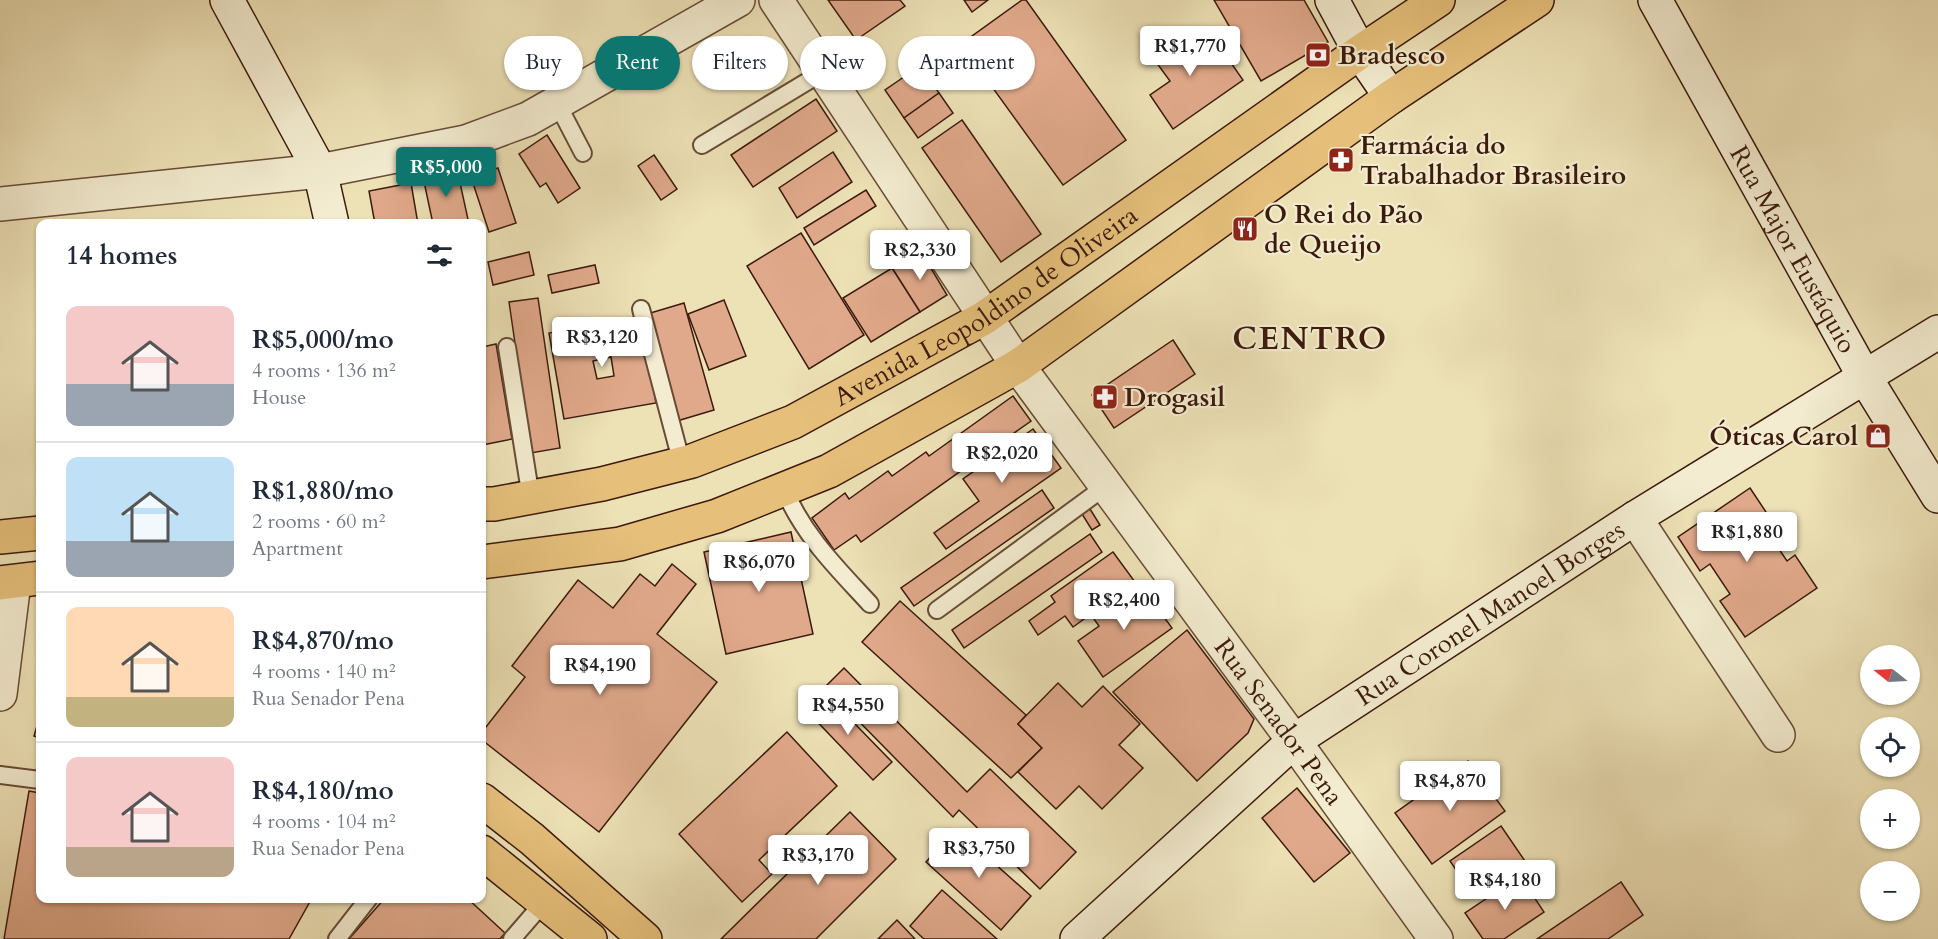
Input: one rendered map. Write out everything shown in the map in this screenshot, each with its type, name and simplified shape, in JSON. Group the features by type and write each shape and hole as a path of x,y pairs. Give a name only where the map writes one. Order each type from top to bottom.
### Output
{"main road":[{"name":"Avenida Leopoldino de Oliveira","path":"486,504 602,484 682,464 793,422 984,318 1360,52 1438,0"},
{"path":"486,561 620,544 717,516 828,471 1018,366 1391,97 1537,0"},
{"path":"0,537 36,533"},
{"path":"486,803 532,838 645,939"},
{"path":"486,855 590,939"}],"street":[{"path":"227,0 320,171 331,219"},
{"path":"0,204 320,171 466,142 528,118 738,0"},
{"name":"Rua Senador Pena","path":"776,0 800,37"},
{"path":"1332,0 1360,52 1391,97"},
{"name":"Rua Major Eustáquio","path":"1655,0 1864,376 1938,496"},
{"name":"Rua Senador Pena","path":"835,90 984,318 1436,939"},
{"name":"Rua Coronel Manoel Borges","path":"1077,939 1294,741 1635,518 1938,332"},
{"path":"1635,518 1778,735"},
{"path":"0,693 18,581"}],"lane":[{"path":"702,145 800,86"},
{"path":"557,102 583,153"},
{"path":"641,309 682,464"},
{"path":"507,347 531,498"},
{"path":"938,610 1106,486"},
{"path":"784,489 794,513 816,545 870,604"},
{"path":"0,775 36,780"},
{"path":"512,939 544,902"},
{"path":"337,939 365,903"}],"building":[{"path":"828,0 900,0 905,6 862,36 853,36"},
{"path":"964,0 988,0 972,12"},
{"path":"1022,0 1026,0 1126,140 1063,185 994,90 1035,90 1035,36 972,36"},
{"path":"1214,0 1304,0 1328,42 1261,81"},
{"path":"1183,27 1204,58 1220,47 1243,80 1173,129 1150,95 1170,81 1148,51"},
{"path":"898,81 898,90 937,90 939,93 904,118 886,89"},
{"path":"939,93 953,113 918,138 904,118"},
{"path":"816,99 837,131 753,187 731,155"},
{"path":"962,120 1041,234 1001,262 922,148"},
{"path":"547,135 580,188 558,203 546,183 540,187 519,154"},
{"path":"833,152 852,182 797,218 779,188"},
{"path":"654,155 677,189 661,200 638,166"},
{"path":"498,168 516,223 489,232 471,177"},
{"path":"457,169 468,219 432,219 423,177"},
{"path":"411,183 417,219 374,219 369,191"},
{"path":"866,190 876,206 814,245 804,228"},
{"path":"801,233 864,335 809,369 747,266"},
{"path":"920,250 947,295 920,312 892,268"},
{"path":"529,252 534,275 493,285 488,262"},
{"path":"595,265 599,283 552,293 548,275"},
{"path":"892,268 920,312 871,342 843,298"},
{"path":"538,298 560,448 531,453 509,302"},
{"path":"724,300 746,356 709,370 688,314"},
{"path":"684,303 714,410 677,421 647,314"},
{"path":"641,317 656,403 564,419 549,333","holes":["611,357 614,376 597,379 593,361"]},
{"path":"1173,340 1195,374 1114,428 1092,395"},
{"path":"496,344 512,439 486,444 486,346"},
{"path":"1013,396 1031,421 861,542 856,535 834,550 812,518 845,493 849,499 888,471 892,476 926,452 929,456"},
{"path":"1033,429 1061,468 946,549 934,533 979,501 963,479"},
{"path":"1750,488 1772,521 1764,527 1787,561 1795,555 1817,588 1745,637 1720,601 1730,594 1710,564 1700,571 1678,537"},
{"path":"1042,490 1054,508 914,606 901,588"},
{"path":"1090,509 1100,525 1092,530 1082,514"},
{"path":"791,532 813,634 726,654 704,552"},
{"path":"1090,534 1102,552 964,648 952,630"},
{"path":"1113,552 1135,582 1073,627 1065,616 1038,635 1029,621 1055,602 1051,596"},
{"path":"672,564 696,584 657,634 717,682 599,832 486,743 486,727 525,677 512,666 578,580 613,608 640,574 655,586"},
{"path":"1141,585 1172,628 1103,677 1078,641 1099,626 1094,619"},
{"path":"900,601 1026,715 1018,724 1042,748 1011,778 862,642"},
{"path":"1187,630 1254,719 1248,733 1197,781 1113,692"},
{"path":"844,668 967,792 990,769 1076,852 1040,889 959,810 953,817 825,687"},
{"path":"1058,683 1082,707 1103,686 1140,724 1119,745 1143,768 1102,809 1079,786 1056,809 1018,772 1042,748 1018,724"},
{"path":"823,691 892,762 873,780 805,709"},
{"path":"787,732 837,786 759,860 772,874 742,902 679,834"},
{"path":"1468,761 1505,811 1432,864 1395,813"},
{"path":"1297,788 1350,853 1314,882 1262,818"},
{"path":"29,791 36,792 36,903 309,903 289,939 4,939"},
{"path":"850,812 896,859 816,939 721,939"},
{"path":"1501,826 1525,861 1474,896 1450,861"},
{"path":"956,829 1031,896 1001,930 926,862"},
{"path":"1520,876 1544,912 1504,939 1483,939 1465,913"},
{"path":"1621,882 1643,915 1608,939 1537,939"},
{"path":"942,890 997,939 924,939 910,926"},
{"path":"381,903 472,903 505,933 500,939 349,939"},
{"path":"897,920 915,939 878,939"}],"place":[{"name":"Bradesco","path":"1318,55"},
{"name":"Farmácia do Trabalhador Brasileiro","path":"1341,160"},
{"name":"O Rei do Pão de Queijo","path":"1245,229"},
{"name":"Drogasil","path":"1105,397"},
{"name":"Óticas Carol","path":"1878,436"}],"district":[{"name":"CENTRO","path":"1310,339"}]}
